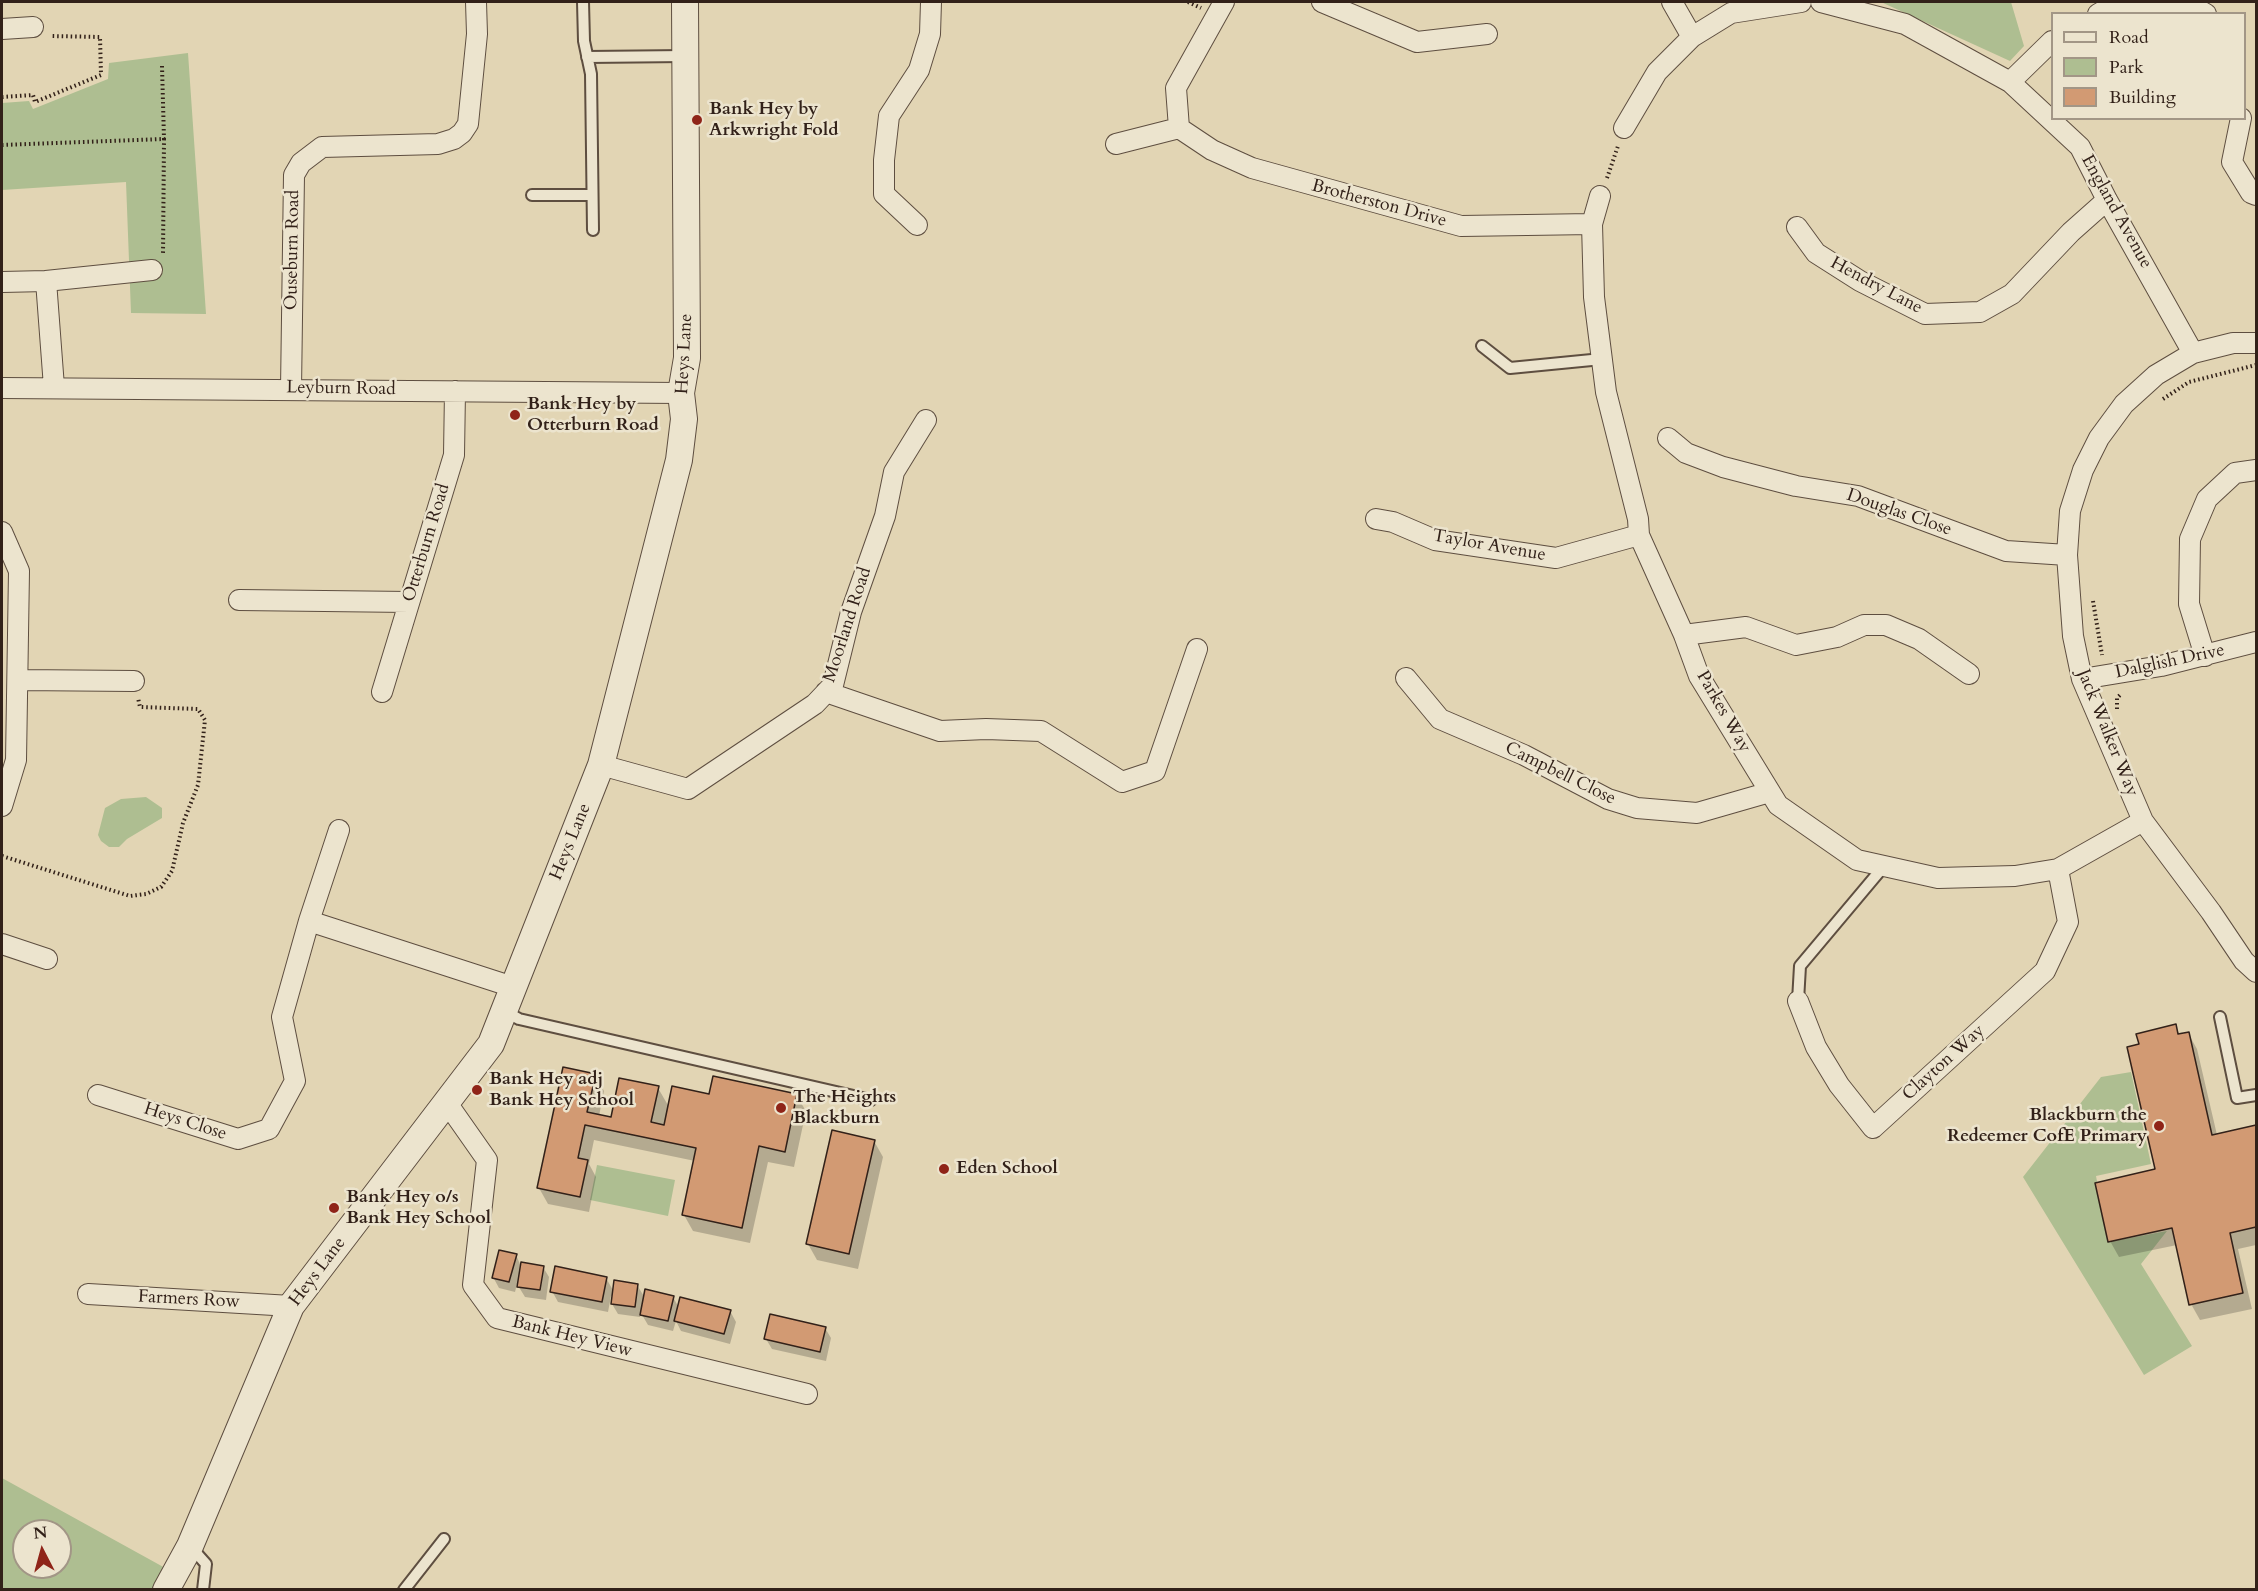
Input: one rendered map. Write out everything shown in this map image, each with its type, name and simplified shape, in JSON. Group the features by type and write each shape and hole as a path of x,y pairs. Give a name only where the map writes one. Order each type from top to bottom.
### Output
{"street":[{"name":"Ouseburn Road","path":"291,389 294,176 301,163 322,147 438,144 454,139 462,133 468,124 477,34 476,2"},
{"name":"Heys Lane","path":"166,1590 190,1546 291,1306 491,1044 601,765 679,460 684,419 681,393 687,358 685,2"},
{"path":"917,225 884,194 884,160 889,116 922,62 930,34 931,2"},
{"path":"1116,144 1179,128 1176,88 1224,2"},
{"path":"1322,2 1417,42 1487,34"},
{"path":"1672,2 1692,37"},
{"path":"1624,128 1657,72 1692,37 1731,13 1801,2"},
{"name":"England Avenue","path":"1821,2 1905,24 2010,82 2080,147 2107,200 2193,353"},
{"path":"2101,12 2105,9 2149,3 2194,7 2203,12"},
{"path":"2,29 33,27"},
{"path":"2010,82 2051,42"},
{"path":"2241,120 2232,162 2252,193 2256,195"},
{"name":"Brotherston Drive","path":"1179,128 1212,150 1252,168 1450,224 1461,226 1592,224"},
{"name":"Parkes Way","path":"1600,196 1592,224 1594,297 1606,392 1638,519 1639,535 1684,635 1699,676 1778,805 1857,860 1938,878 2015,876 2058,869 2143,821"},
{"name":"Hendry Lane","path":"1797,227 1816,253 1860,281 1925,314 1980,312 2012,294 2107,200"},
{"path":"2,282 46,282 152,270"},
{"path":"46,282 54,387"},
{"name":"Jack Walker Way","path":"2256,343 2234,343 2193,353 2156,375 2124,404 2099,438 2083,470 2070,511 2067,555 2073,636 2082,680 2143,821 2211,912 2244,961 2256,972"},
{"name":"Leyburn Road","path":"2,388 681,393"},
{"name":"Otterburn Road","path":"382,692 454,455 455,391"},
{"name":"Moorland Road","path":"601,765 688,789 754,747 815,704 832,684 851,612 885,516 894,472 926,420"},
{"name":"Douglas Close","path":"1668,438 1686,453 1723,467 1796,486 1858,496 2006,551 2067,555"},
{"path":"2205,656 2189,603 2190,539 2207,499 2235,473 2256,470"},
{"name":"Taylor Avenue","path":"1376,519 1393,522 1435,540 1556,558 1639,535"},
{"path":"2,532 19,571 16,760 2,806"},
{"path":"239,600 409,602"},
{"path":"1684,635 1746,627 1796,645 1836,637 1864,625 1886,625 1919,639 1969,674"},
{"name":"Dalglish Drive","path":"2082,680 2205,656 2256,642"},
{"path":"826,692 940,731 986,729 1041,731 1122,783 1155,771 1197,649"},
{"name":"Campbell Close","path":"1406,678 1440,719 1524,755 1608,799 1637,808 1697,813 1770,792"},
{"path":"18,680 134,681"},
{"name":"Heys Close","path":"98,1095 238,1139 268,1129 294,1081 282,1017 309,921 339,831"},
{"name":"Clayton Way","path":"1798,1000 1816,1047 1839,1085 1873,1128 2045,971 2068,922 2058,869"},
{"path":"309,921 513,987"},
{"path":"2,944 46,959"},
{"name":"Bank Hey View","path":"447,1103 487,1160 473,1285 497,1318 807,1394"},
{"name":"Farmers Row","path":"88,1294 291,1306"}],"lane":[{"path":"584,2 584,41 591,74 593,230"},
{"path":"587,57 687,56"},
{"path":"532,195 592,195"},
{"path":"1482,346 1510,368 1602,358"},
{"path":"1798,1000 1800,966 1884,866"},
{"path":"504,1011 519,1018 871,1100"},
{"path":"2220,1017 2237,1098 2256,1095"},
{"path":"404,1590 444,1539"},
{"path":"190,1546 206,1564 203,1590"}],"path":[{"path":"2,97 33,95 35,102 102,75 100,37 50,36 33,27"},
{"path":"152,270 163,258 162,66"},
{"path":"1600,196 1624,128"},
{"path":"2,145 164,139"},
{"path":"2173,391 2209,375 2256,365"},
{"path":"2,856 130,896 146,894 161,887 172,871 183,823 198,785 205,720 198,710 140,707 134,681"}],"green space":[{"path":"1881,2 2011,2 2024,46 2010,61"},
{"path":"188,53 206,314 131,313 126,182 2,190 2,103 29,101 33,109 108,79 109,63"},
{"path":"146,797 162,808 162,818 127,839 119,847 109,847 101,841 98,835 105,808 121,799"},
{"path":"2131,1072 2151,1164 2096,1176 2108,1242 2167,1231 2141,1264 2192,1346 2144,1375 2023,1177 2101,1077"},
{"path":"597,1165 675,1180 668,1216 590,1200"},
{"path":"2,1478 167,1569 158,1589 2,1589"}],"building":[{"path":"2176,1024 2178,1034 2189,1032 2212,1135 2256,1125 2256,1227 2230,1233 2243,1293 2189,1305 2172,1228 2108,1242 2095,1183 2155,1169 2127,1047 2139,1044 2136,1034"},
{"path":"563,1067 596,1074 587,1112 611,1117 619,1078 659,1086 651,1122 664,1125 672,1086 709,1094 713,1076 797,1094 785,1152 759,1146 742,1228 682,1215 696,1148 585,1125 578,1158 588,1160 580,1197 537,1188"},
{"path":"832,1130 875,1140 849,1254 806,1244"},
{"path":"499,1250 517,1254 509,1282 492,1278"},
{"path":"521,1262 544,1266 540,1290 517,1287"},
{"path":"555,1266 607,1277 602,1302 550,1292"},
{"path":"614,1280 638,1284 635,1307 611,1304"},
{"path":"645,1289 674,1296 668,1321 640,1315"},
{"path":"680,1297 731,1310 724,1334 674,1321"},
{"path":"770,1314 826,1327 820,1352 764,1339"}],"place":[{"name":"Bank Hey by Arkwright Fold","path":"697,120"},
{"name":"Bank Hey by Otterburn Road","path":"515,415"},
{"name":"Bank Hey adj Bank Hey School","path":"477,1090"},
{"name":"The Heights Blackburn","path":"781,1108"},
{"name":"Blackburn the Redeemer CofE Primary","path":"2159,1126"},
{"name":"Eden School","path":"944,1169"},
{"name":"Bank Hey o/s Bank Hey School","path":"334,1208"}]}
